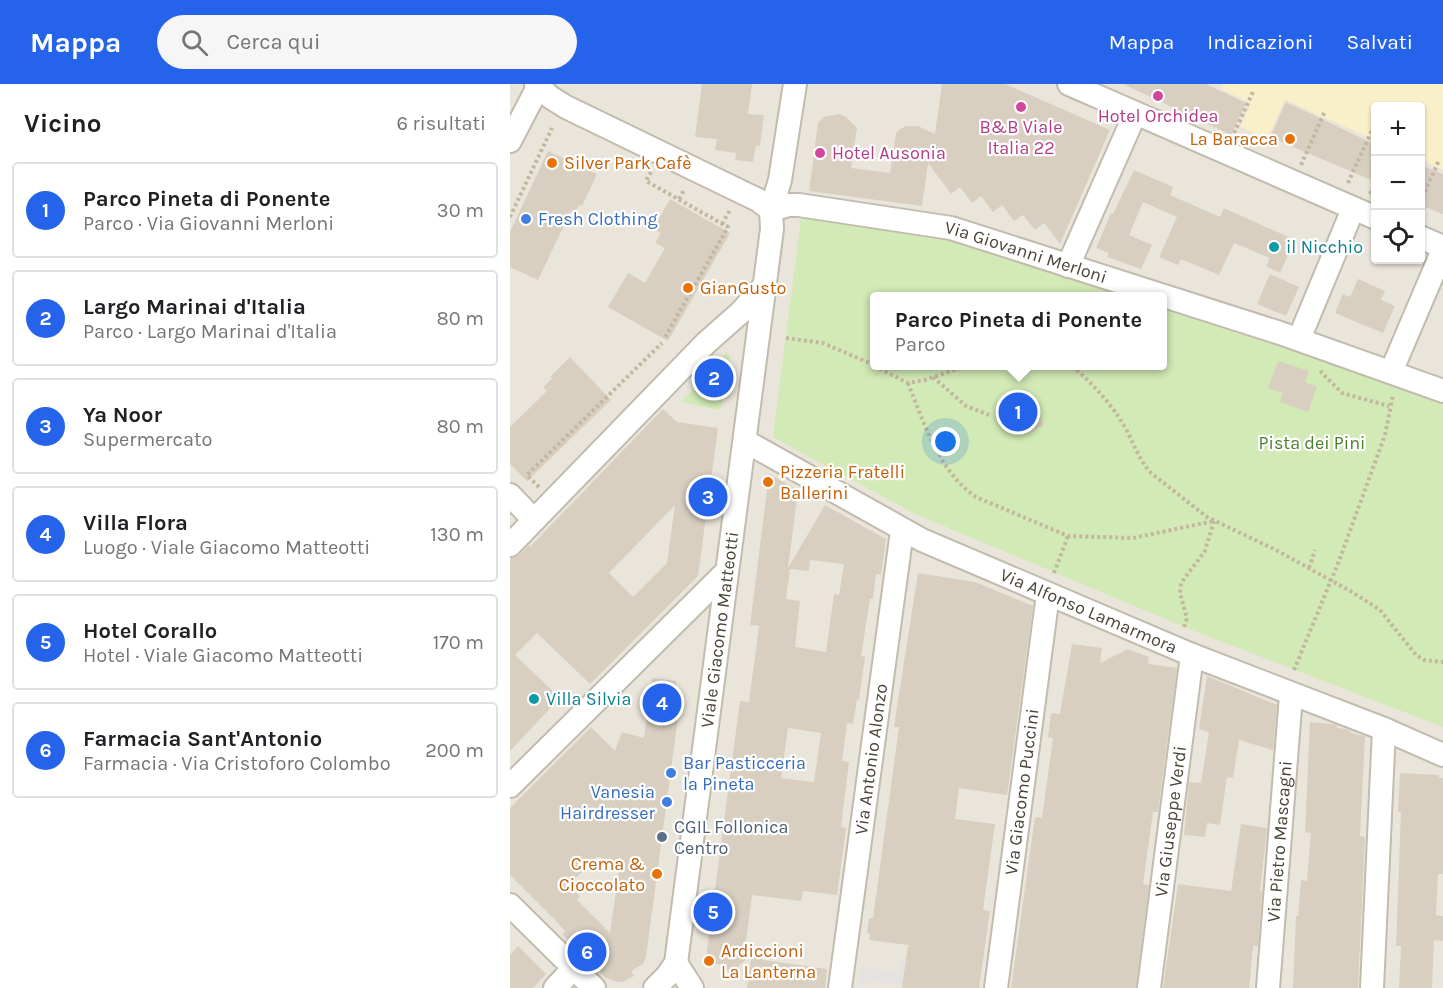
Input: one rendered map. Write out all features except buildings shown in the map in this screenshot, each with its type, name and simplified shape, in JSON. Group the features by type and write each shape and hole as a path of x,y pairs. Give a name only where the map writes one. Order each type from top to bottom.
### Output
{"street":[{"path":"510,545 706,343 750,317 764,286 773,219 771,210 780,180 795,84"},
{"path":"1069,84 1371,216"},
{"path":"512,135 537,85 566,107 758,200 771,210"},
{"path":"1068,266 1135,114"},
{"name":"Via Giovanni Merloni","path":"771,210 799,205 941,226 1150,292"},
{"path":"1299,339 1341,238 1346,206"},
{"path":"1393,381 1443,248 1425,239"},
{"name":"Via Giovanni Merloni","path":"1167,297 1299,339 1393,381 1443,391"},
{"name":"Viale Giacomo Matteotti","path":"676,963 745,441 750,317"},
{"name":"Via Alfonso Lamarmora","path":"745,441 902,531 1051,584 1192,655 1384,729 1443,755"},
{"path":"510,495 534,520"},
{"name":"Via Antonio Alonzo","path":"840,988 902,531"},
{"path":"510,786 727,571"},
{"name":"Via Giacomo Puccini","path":"996,988 1051,584"},
{"name":"Via Giuseppe Verdi","path":"1149,988 1192,655"},
{"name":"Via Pietro Mascagni","path":"1268,988 1291,695"},
{"path":"1372,988 1384,729"},
{"path":"510,905 594,988"},
{"path":"655,988 676,963 692,988"},
{"path":"555,988 574,968"}],"path":[{"path":"1237,127 1253,92"},
{"path":"1293,182 1326,111"},
{"path":"510,217 552,129"},
{"path":"1346,206 1371,133"},
{"path":"1425,192 1439,160"},
{"path":"530,478 527,475 663,341 728,227 646,181 651,171"},
{"path":"679,199 684,190"},
{"path":"722,224 730,210"},
{"path":"786,338 823,343 870,363"},
{"path":"883,370 908,383 949,472 963,489 976,497 1068,536 1133,538 1214,521"},
{"path":"908,383 954,370"},
{"path":"1076,370 1106,398 1126,430 1143,465 1151,473 1214,521 1276,550 1380,609 1419,657 1424,660 1443,662"},
{"path":"1317,370 1342,393 1389,406"},
{"path":"933,377 966,406 989,415"},
{"path":"1294,670 1329,580 1339,561 1385,435 1393,381"},
{"path":"1184,627 1187,618 1180,593 1181,583 1205,551 1214,521"},
{"path":"1051,584 1068,536"},
{"path":"1309,568 1315,550"}],"shaded area":[{"path":"510,84 1443,84 1443,988 510,988"},
{"path":"901,957 982,968 979,988 927,988 867,980 865,987 858,986 860,967 899,972"}],"green space":[{"name":"Pista dei Pini","path":"801,218 938,237 1110,292 870,292 870,370 1167,370 1167,311 1313,357 1443,404 1443,727 1189,629 913,513 773,437"},
{"path":"726,353 730,355 721,410 681,402"}],"sand":[{"path":"1224,84 1443,84 1443,170 1425,162 1425,102 1371,102 1371,138 1285,100 1267,138 1240,127 1251,103 1221,89"}],"place":[{"name":"Hotel Orchidea","path":"1158,96"},
{"name":"B&B Viale Italia 22","path":"1021,107"},
{"name":"La Baracca","path":"1290,139"},
{"name":"Hotel Ausonia","path":"820,153"},
{"name":"Silver Park Cafè","path":"552,163"},
{"name":"Fresh Clothing","path":"526,219"},
{"name":"il Nicchio","path":"1274,247"},
{"name":"GianGusto","path":"688,288"},
{"name":"Largo Marinai d'Italia","path":"714,378"},
{"name":"Parco Pineta di Ponente","path":"1018,412"},
{"name":"Pizzeria Fratelli Ballerini","path":"768,482"},
{"name":"Ya Noor","path":"708,497"},
{"name":"Villa Silvia","path":"534,699"},
{"name":"Villa Flora","path":"662,703"},
{"name":"Bar Pasticceria la Pineta","path":"671,773"},
{"name":"Vanesia Hairdresser","path":"667,802"},
{"name":"CGIL Follonica Centro","path":"662,837"},
{"name":"Crema & Cioccolato","path":"657,874"},
{"name":"Hotel Corallo","path":"713,912"},
{"name":"Farmacia Sant'Antonio","path":"587,952"},
{"name":"Ardiccioni La Lanterna","path":"709,961"}]}
